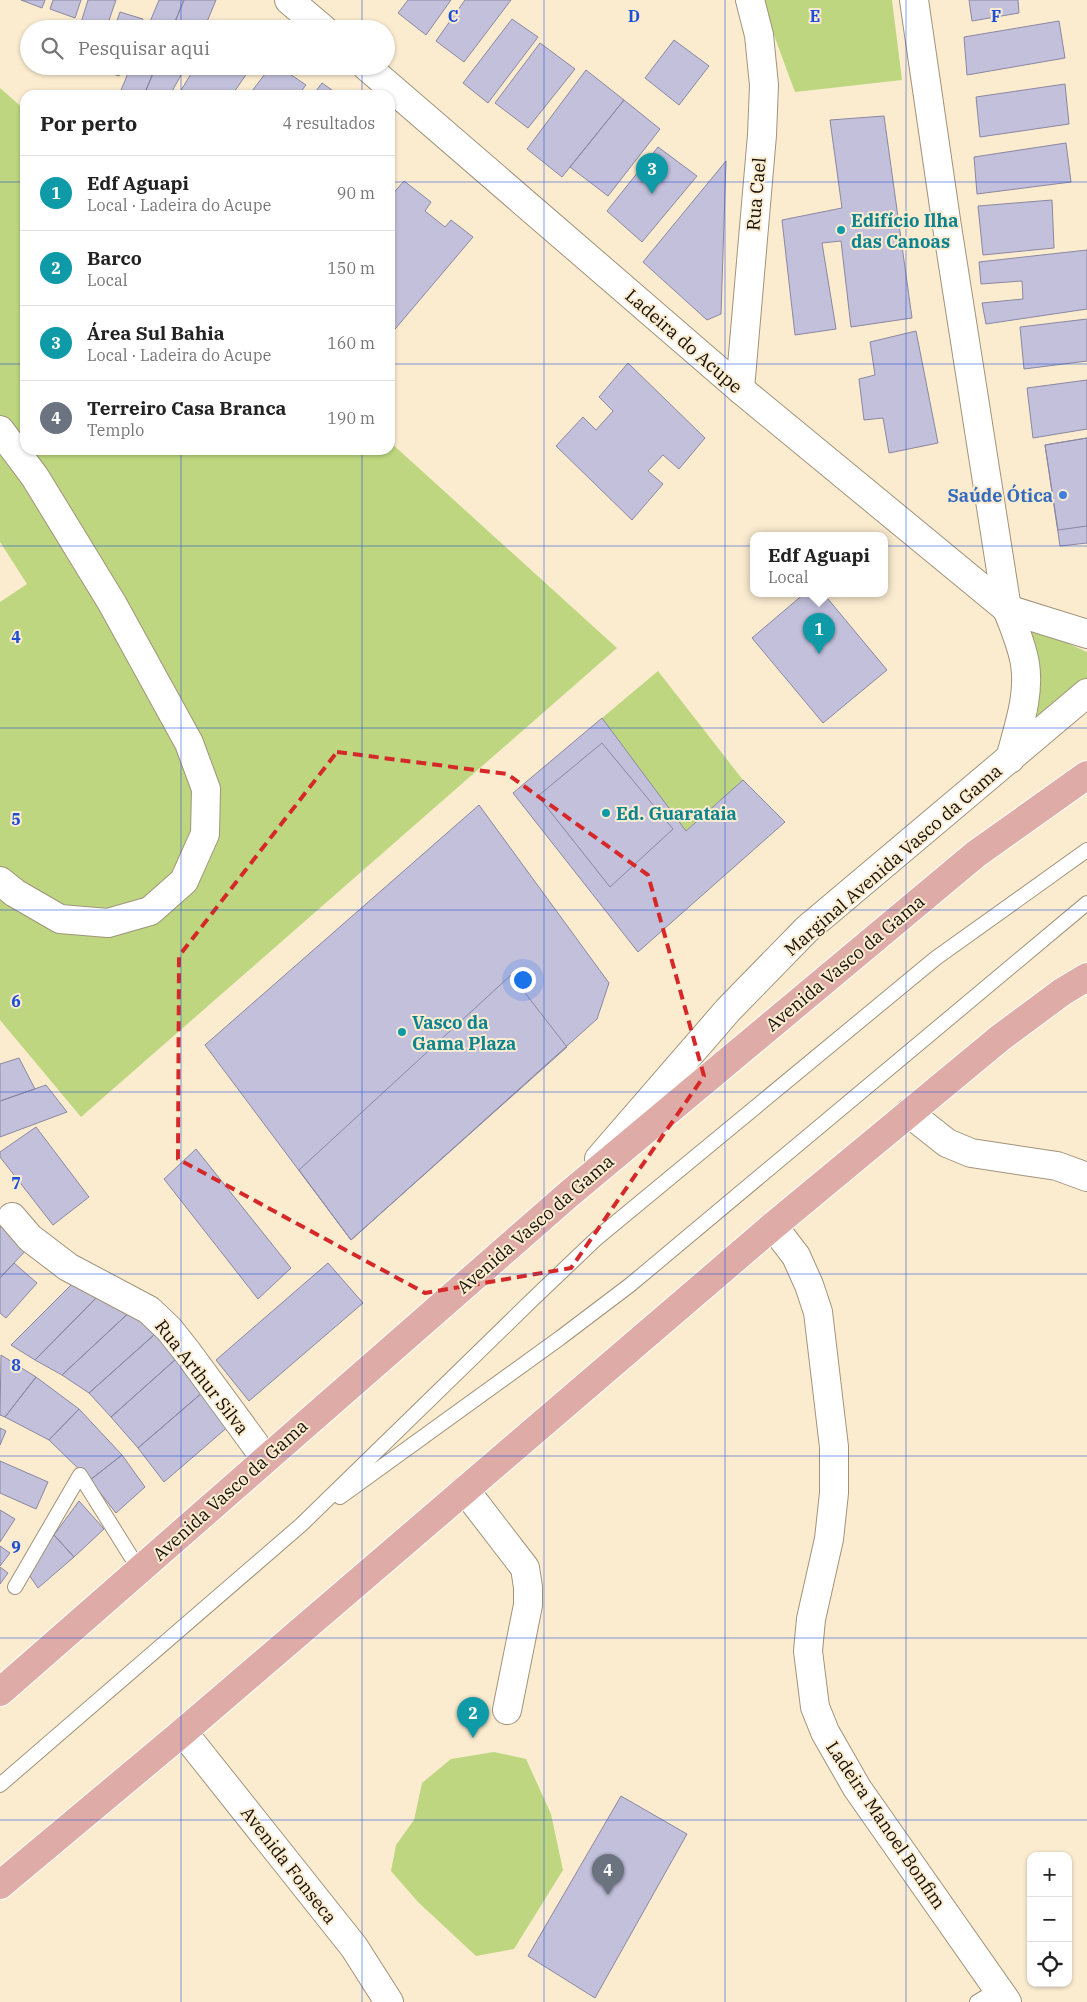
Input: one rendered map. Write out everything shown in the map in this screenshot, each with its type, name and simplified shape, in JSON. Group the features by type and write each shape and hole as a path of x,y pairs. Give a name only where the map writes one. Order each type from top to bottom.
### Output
{"main road":[{"name":"Avenida Vasco da Gama","path":"0,1692 140,1571 265,1458 569,1194 976,854 1087,775"},
{"path":"0,1886 183,1732 773,1226 1000,1038 1062,992 1087,977"}],"street":[{"path":"289,0 312,20"},
{"name":"Rua Cael","path":"740,389 761,145 764,85 759,35 750,0"},
{"path":"914,0 946,220 1007,609 1025,663 1025,702 1010,759"},
{"name":"Ladeira do Acupe","path":"376,75 394,90"},
{"name":"Ladeira do Acupe","path":"395,91 740,389 1007,609 1087,634"},
{"path":"0,430 35,477 112,603 189,742 206,789 205,834 184,881 150,911 108,923 60,919 15,893 0,881"},
{"name":"Marginal Avenida Vasco da Gama","path":"569,1194 728,1010 807,929 1087,693"},
{"path":"909,1113 947,1143 971,1152 1057,1166 1087,1177"},
{"name":"Rua Arthur Silva","path":"12,1217 30,1238 68,1268 132,1300 156,1316 188,1353 265,1458"},
{"name":"Ladeira Manoel Bonfim","path":"773,1226 796,1256 810,1285 818,1312 834,1447 834,1493 829,1539 812,1619 808,1651 815,1707 826,1732 857,1788 994,1998"},
{"path":"465,1490 525,1568 528,1605 507,1710"},
{"name":"Avenida Fonseca","path":"183,1732 354,1947 388,2002"}],"lane":[{"path":"0,1784 300,1525 597,1238 936,958 1087,850"},
{"path":"300,1525 560,1338 630,1285 1028,950 1087,903"},
{"path":"15,1587 80,1475 140,1571"}],"highlighted area":[{"path":"337,752 507,774 648,875 704,1076 571,1268 425,1293 178,1159 179,956"}],"green space":[{"path":"761,0 892,0 902,80 795,92"},
{"path":"0,88 20,106 20,455 395,455 395,447 617,648 81,1117 0,1020 0,602 27,584 0,542"},
{"path":"1029,626 1087,652 1087,681 1031,731"},
{"path":"658,671 743,780 686,831 602,718"},
{"path":"494,1752 526,1759 551,1814 563,1870 514,1949 476,1956 418,1902 391,1871 396,1845 414,1820 422,1783 451,1759"}],"building":[{"path":"21,0 45,0 42,8"},
{"path":"53,0 81,0 75,18 50,9"},
{"path":"88,0 116,0 109,20 82,20"},
{"path":"159,0 184,0 176,20 151,20"},
{"path":"184,0 216,0 208,20 176,20"},
{"path":"408,0 451,0 426,35 398,13"},
{"path":"465,0 511,0 464,62 436,41"},
{"path":"969,0 1018,0 1019,13 972,21"},
{"path":"120,12 143,19 143,20 117,20"},
{"path":"512,19 538,37 488,103 463,83"},
{"path":"1059,21 1065,58 967,75 964,37"},
{"path":"674,40 709,66 679,105 645,78"},
{"path":"540,43 575,69 528,128 495,103"},
{"path":"586,70 624,100 562,177 527,149"},
{"path":"127,75 152,75 146,90 121,90"},
{"path":"152,75 181,75 173,90 146,90"},
{"path":"190,75 246,75 235,90 181,90"},
{"path":"264,75 291,75 306,85 302,90 253,90"},
{"path":"322,83 332,90 317,90"},
{"path":"1065,84 1069,124 980,137 976,97"},
{"path":"624,100 660,129 608,196 570,167"},
{"name":"Edifício Ilha das Canoas","path":"884,116 912,318 851,327 841,241 822,243 836,329 795,335 782,220 842,208 830,120"},
{"path":"1066,143 1071,182 977,194 974,157"},
{"path":"658,147 697,176 642,242 607,211"},
{"path":"726,161 721,314 707,320 643,262"},
{"path":"404,181 431,202 425,211 445,227 451,220 473,237 395,329 395,191"},
{"path":"1052,200 1054,248 983,255 978,206"},
{"path":"1087,250 1087,309 986,324 982,303 1023,299 1022,281 981,284 979,262"},
{"path":"1087,319 1087,361 1024,369 1020,327"},
{"path":"916,331 938,443 889,453 883,418 864,420 859,379 875,375 870,342"},
{"path":"628,363 705,438 679,469 663,455 648,471 663,484 632,520 556,446 583,417 596,430 613,411 599,397"},
{"path":"1087,380 1087,429 1033,438 1027,388"},
{"path":"1087,438 1087,543 1060,546 1045,445"},
{"path":"1087,438 1087,526 1058,530 1045,445"},
{"path":"800,597 826,597 887,670 823,723 752,638"},
{"path":"602,718 686,831 743,780 785,822 638,952 513,793"},
{"name":"Ed. Guarataia","path":"602,743 673,829 610,887 538,796"},
{"name":"Vasco da Gama Plaza","path":"479,805 609,983 597,1019 351,1240 205,1045"},
{"path":"511,975 567,1047 351,1240 299,1170"},
{"path":"19,1058 35,1089 0,1101 0,1064"},
{"path":"46,1085 67,1112 0,1137 0,1101"},
{"path":"36,1127 89,1197 53,1225 0,1157 0,1152"},
{"path":"196,1149 291,1268 258,1299 164,1179"},
{"path":"5,1221 29,1247 0,1278 0,1228"},
{"path":"14,1263 37,1283 6,1318 0,1313 0,1278"},
{"path":"328,1263 363,1303 249,1401 216,1360"},
{"path":"75,1281 101,1293 35,1360 11,1345"},
{"path":"101,1293 134,1308 62,1375 35,1360"},
{"path":"134,1308 155,1334 89,1393 62,1375"},
{"path":"155,1334 176,1359 111,1417 89,1393"},
{"path":"1,1355 36,1377 5,1417 0,1415"},
{"path":"176,1359 203,1392 138,1448 111,1417"},
{"path":"36,1377 79,1409 49,1440 5,1417"},
{"path":"203,1392 230,1425 164,1482 138,1448"},
{"path":"79,1409 122,1455 90,1480 49,1440"},
{"path":"0,1428 6,1431 0,1445"},
{"path":"122,1455 145,1487 116,1513 90,1480"},
{"path":"0,1461 48,1482 36,1509 0,1493"},
{"path":"79,1501 104,1529 74,1557 54,1535"},
{"path":"0,1510 15,1519 0,1542"},
{"path":"54,1535 74,1557 38,1588 25,1569"},
{"path":"0,1546 10,1553 0,1566"},
{"path":"0,1567 8,1573 0,1584"},
{"path":"621,1796 687,1834 595,1998 528,1956"}],"place":[{"name":"Área Sul Bahia","path":"652,194"},
{"name":"Edifício Ilha das Canoas","path":"841,230"},
{"name":"Saúde Ótica","path":"1063,495"},
{"name":"Edf Aguapi","path":"819,654"},
{"name":"Ed. Guarataia","path":"606,813"},
{"name":"Vasco da Gama Plaza","path":"402,1032"},
{"name":"Barco","path":"473,1738"},
{"name":"Terreiro Casa Branca","path":"608,1895"}]}
